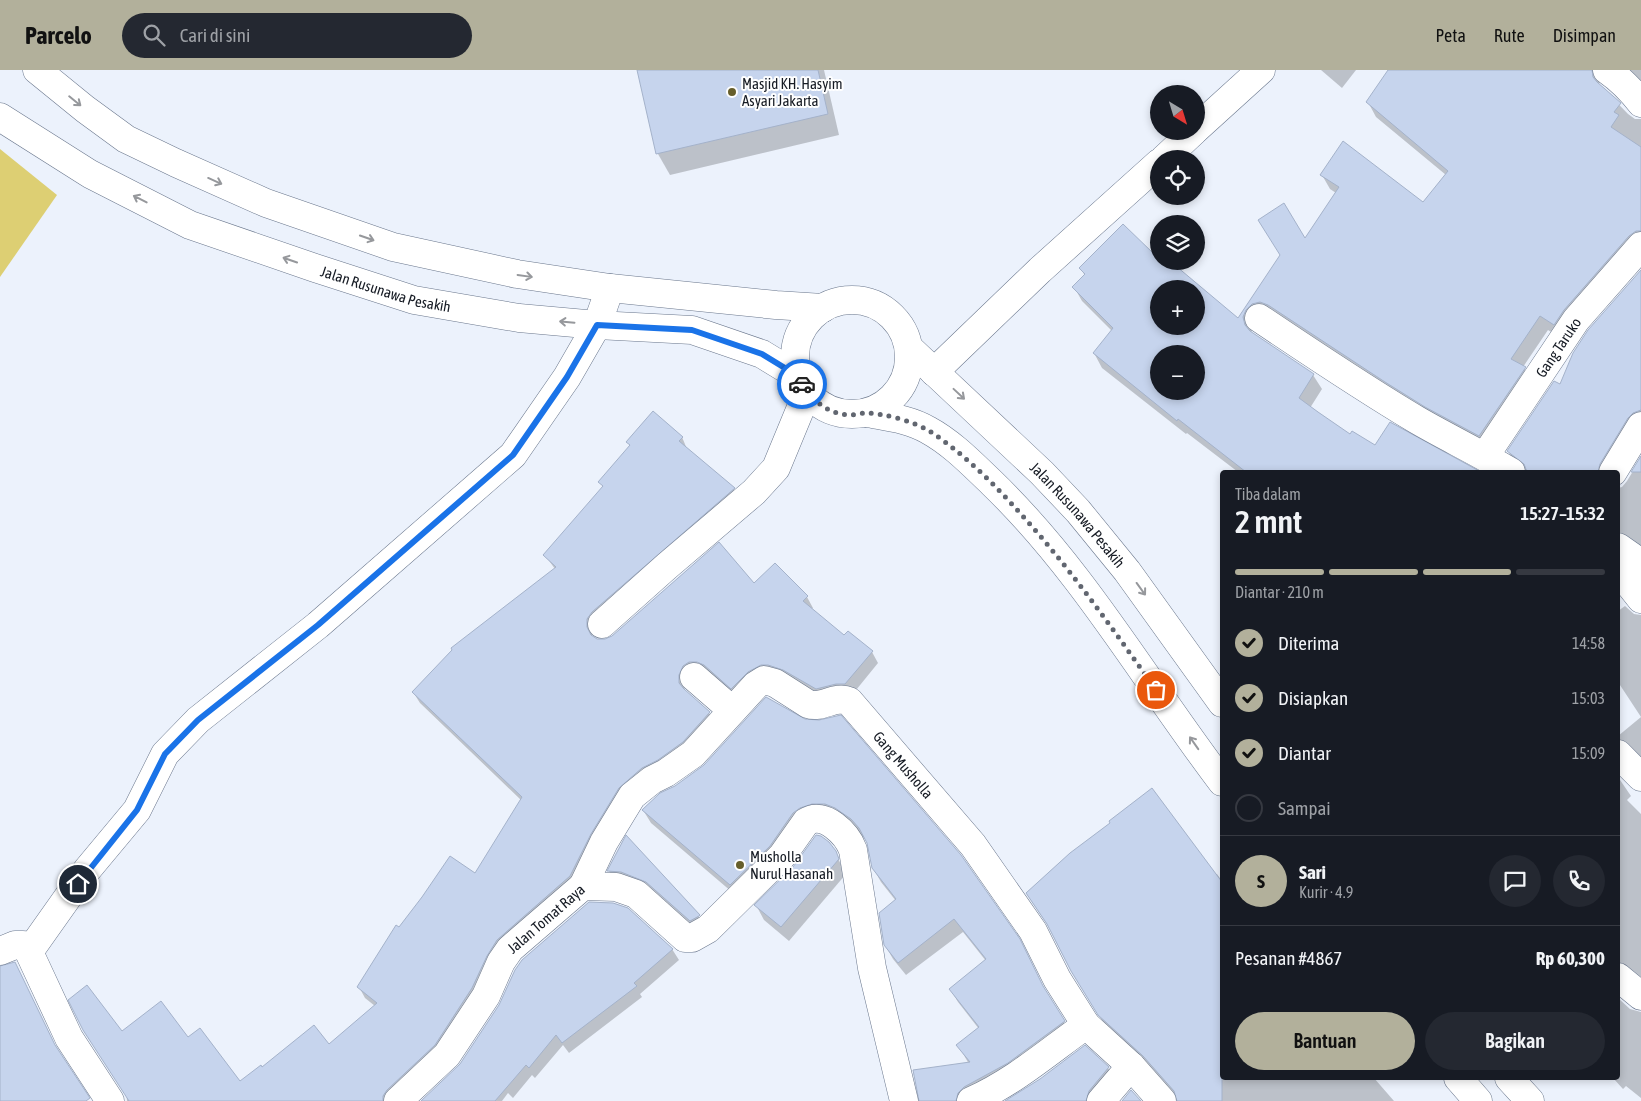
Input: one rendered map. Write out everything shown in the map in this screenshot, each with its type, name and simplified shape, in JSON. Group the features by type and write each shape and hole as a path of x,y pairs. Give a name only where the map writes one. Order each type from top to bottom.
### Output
{"street":[{"path":"37,70 85,110 126,139 176,164 266,203 393,247 517,274 610,288 823,308"},
{"path":"1205,121 1261,70"},
{"path":"1606,70 1633,92 1641,103"},
{"name":"Jalan Rusunawa Pesakih","path":"0,117 90,174 190,225 315,268 414,300 519,318 597,325 692,330 762,354 803,385"},
{"path":"1174,150 1184,140"},
{"path":"934,372 1040,270 1150,171"},
{"name":"Gang Taruko","path":"1485,456 1576,320 1641,246"},
{"path":"29,952 87,870 137,810 165,754 198,720 318,625 513,455 567,377 597,325 610,288"},
{"path":"854,299 870,302 885,309 897,320 905,334 910,349 908,372 898,392 882,407 866,413 850,415 834,412 820,405 803,385 795,355 797,341 803,328 812,316 823,308 838,301 854,299"},
{"path":"1259,318 1332,368 1508,470"},
{"name":"Jalan Rusunawa Pesakih","path":"910,349 1042,473 1078,511 1128,571 1220,700"},
{"path":"602,624 754,492 776,468 803,385"},
{"path":"866,413 903,419 928,430 960,453 1003,494 1050,546 1091,599 1220,779"},
{"path":"1614,470 1641,426"},
{"path":"1625,561 1641,599"},
{"path":"694,677 732,710"},
{"name":"Gang Musholla","path":"583,886 604,842 632,796 652,780 666,774 693,754 756,685 764,680 775,683 814,706 841,699 849,701 973,845 1033,931 1058,979 1086,1025"},
{"path":"1620,756 1641,777"},
{"name":"Jalan Tomat Raya","path":"398,1101 447,1055 486,996 501,962 510,949 583,886 616,887 636,894 685,938 692,938 708,929 782,856 806,822 812,818 821,818 832,824 853,850 872,968 904,1101"},
{"path":"0,951 15,945 23,945 29,952 69,1038 110,1101"},
{"path":"1620,979 1641,996"},
{"path":"971,1101 994,1091 1014,1079 1086,1025 1131,1066 1162,1101"},
{"path":"1101,1101 1131,1066"},
{"path":"1460,1080 1478,1101"}],"shaded area":[{"path":"0,149 57,195 0,277"}],"building":[{"name":"Masjid KH. Hasyim Asyari Jakarta","path":"637,70 818,70 828,114 656,154"},
{"path":"1388,70 1592,70 1593,77 1597,82 1621,103 1614,112 1619,115 1611,127 1641,147 1641,231 1636,231 1629,236 1564,310 1554,325 1540,316 1511,359 1526,367 1479,436 1425,407 1268,305 1260,302 1252,304 1246,310 1243,317 1245,325 1250,331 1314,374 1299,398 1318,412 1350,434 1352,431 1375,445 1390,422 1477,470 1243,470 1151,400 1205,400 1205,345 1150,345 1150,399 1093,353 1113,328 1072,287 1085,274 1079,268 1123,224 1150,250 1150,270 1181,270 1193,280 1150,280 1150,335 1205,335 1205,290 1238,318 1280,255 1258,220 1284,203 1305,238 1339,187 1320,175 1343,141 1423,202 1448,171 1366,102"},
{"path":"1641,270 1641,410 1633,413 1628,418 1600,464 1598,470 1526,470 1524,464 1507,451 1554,381 1560,384 1573,353 1588,330"},
{"path":"653,411 683,437 679,441 735,488 592,612 587,619 587,627 591,635 597,639 605,639 612,636 719,542 754,583 775,563 808,596 803,601 844,635 848,631 873,651 845,684 836,684 816,689 783,670 768,665 761,665 748,672 731,689 704,665 697,662 689,662 683,666 679,675 679,683 710,712 683,742 658,760 642,768 619,788 591,834 570,876 497,940 472,988 435,1045 387,1090 383,1096 383,1101 129,1101 83,1030 68,1000 87,985 122,1031 161,1001 188,1037 200,1028 240,1081 261,1065 262,1067 314,1025 329,1044 377,1003 357,987 396,925 399,927 450,856 475,873 522,797 412,692 452,650 451,648 556,567 543,555 603,486 598,482 630,445 626,442"},
{"path":"1641,456 1641,472 1631,472"},
{"path":"766,697 805,719 819,720 841,715 961,855 1020,939 1043,986 1065,1021 1008,1063 964,1087 958,1093 956,1101 919,1101 913,1070 970,1062 956,1045 979,1027 949,989 986,959 954,919 898,963 884,945 879,913 896,899 872,868 867,843 859,828 851,819 835,808 825,804 812,804 800,808 793,813 770,846 730,885 642,810 660,793 675,786 704,765"},
{"path":"1152,788 1220,879 1220,1080 1222,1080 1222,1101 1177,1101 1174,1091 1143,1056 1098,1015 1071,971 1047,924 1026,893 1070,853 1110,823 1109,821"},
{"path":"626,835 699,916 690,921 646,882 621,872 607,871"},
{"path":"816,835 829,842 839,859 781,927 754,905 793,867"},
{"path":"589,902 613,903 628,908 673,949 634,983 637,986 562,1043 556,1035 529,1068 526,1065 495,1101 421,1101 460,1064 499,1005 515,970 522,960"},
{"path":"15,962 55,1045 90,1098 86,1101 0,1101 0,966"},
{"path":"1085,1045 1109,1067 1089,1091 1086,1101 1005,1101 1040,1079"},
{"path":"1131,1090 1141,1101 1122,1101"}],"way so far":[{"path":"802,384 820,405 834,412 850,415 866,413 903,419 928,430 960,453 1003,494 1050,546 1091,599 1156,690"}],"place":[{"name":"Masjid KH. Hasyim Asyari Jakarta","path":"732,92"},
{"name":"Musholla Nurul Hasanah","path":"740,865"}],"route":[{"path":"78,884 87,870 137,810 165,754 198,720 318,625 513,455 567,377 597,325 692,330 762,354 798,376 802,384"}]}
